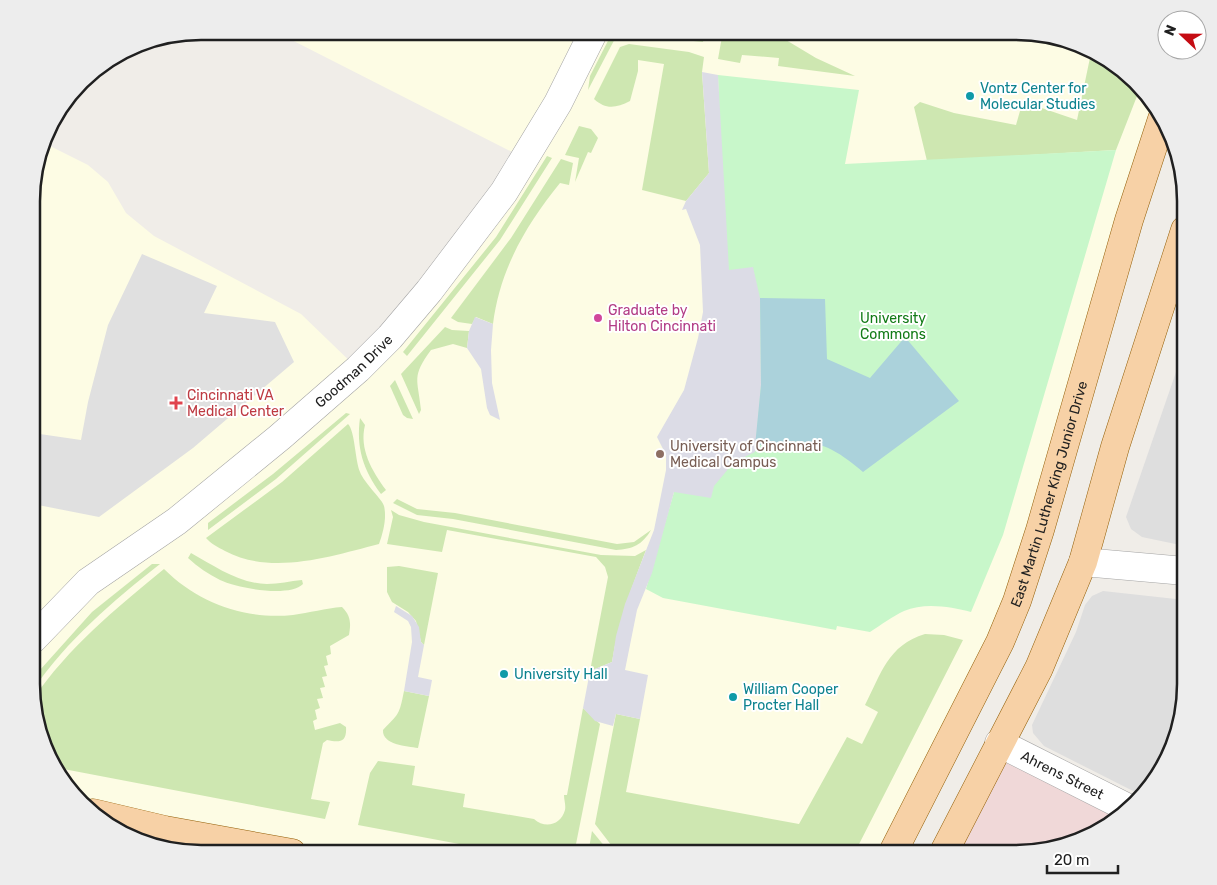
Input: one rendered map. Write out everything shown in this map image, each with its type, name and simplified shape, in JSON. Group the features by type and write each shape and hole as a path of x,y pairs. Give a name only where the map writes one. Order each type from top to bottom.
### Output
{"main road":[{"name":"East Martin Luther King Junior Drive","path":"897,845 1000,642 1017,601 1040,530 1129,220 1159,128"},
{"path":"948,845 1038,668 1083,562 1115,447 1177,255"},
{"path":"111,817 224,845"}],"street":[{"name":"Goodman Drive","path":"40,632 88,582 177,521 287,431 358,369 390,337 429,292 504,192 558,103 590,40"},
{"path":"1083,562 1177,570"},
{"name":"Ahrens Street","path":"999,742 1122,805"}],"shaded area":[{"name":"University of Cincinnati Medical Campus","path":"292,40 1027,40 1058,45 1078,52 1114,73 1144,103 1159,129 1040,530 896,845 252,845 110,816 95,805 73,782 52,746 45,726 40,695 40,201 41,180 50,146 88,165 108,182 126,213 154,236 301,314 358,369 524,158"},
{"path":"702,72 718,75 729,270 753,267 760,298 761,385 755,452 734,462 714,486 711,498 674,492 652,573 637,610 625,670 648,675 640,719 616,714 613,726 595,721 583,708 590,671 612,662 616,636 625,604 654,530 666,470 666,455 657,437 684,390 703,312 700,245 686,209 682,210 686,201 709,173"},
{"path":"142,254 217,286 204,313 275,322 294,362 193,448 99,517 40,505 40,434 81,440 88,402 108,325"},
{"path":"475,317 493,324 491,350 492,383 500,420 490,415 487,408 481,369 467,348 469,331"},
{"path":"1177,369 1177,544 1142,537 1131,529 1126,517"},
{"path":"1103,591 1177,599 1177,695 1172,726 1165,746 1155,764 1135,792 1044,746 1033,733 1032,725 1076,632 1085,605 1092,596"},
{"path":"396,606 412,616 419,627 421,642 424,645 418,677 432,680 429,696 404,691 412,642 411,627 408,621 394,612"},
{"path":"999,743 1122,805 1114,812 1078,833 1058,840 1016,845 948,845"}],"green space":[{"path":"608,40 614,40 588,90 590,76"},
{"path":"684,40 703,40 703,42"},
{"path":"721,40 786,40 816,58 855,76 778,66 779,58 742,55 740,63 718,59"},
{"path":"1041,43 1058,45 1067,48"},
{"path":"629,44 689,52 704,57 702,72 709,173 686,201 642,190 664,64 638,60 638,71 630,101 611,107 598,103 594,99 620,47"},
{"path":"1090,59 1114,73 1137,95 1116,150 927,161 914,107 920,102 954,113 1016,125 1020,111 1030,104 1077,120"},
{"name":"University Commons","path":"718,75 859,90 845,164 1116,150 1003,535 971,612 947,607 929,606 912,608 891,618 870,632 837,626 836,630 663,598 646,589 674,492 708,402 719,104"},
{"path":"579,126 591,129 598,138 591,153 588,152 575,182 579,158 565,155"},
{"path":"547,156 552,158 500,240 407,356 403,352 496,237"},
{"path":"561,159 573,163 569,185 560,183 536,215 516,249 508,266 496,304 493,324 476,317 472,324 458,322 451,318 511,238"},
{"path":"445,327 452,330 469,331 467,348 453,344 431,350 421,366 417,378 421,410 419,414 401,374"},
{"path":"395,380 413,419 403,415 390,386"},
{"path":"346,413 350,414 276,479 208,530 208,523 273,474"},
{"path":"360,418 365,425 365,451 376,475 386,490 381,494 365,467 362,458 359,439"},
{"path":"348,424 352,433 360,472 384,506 385,520 379,544 322,558 282,563 262,562 243,558 212,544 206,538 282,482"},
{"path":"397,499 417,509 455,513 617,544 634,542 651,530 640,543 627,549 616,550 453,519 417,515 393,503"},
{"path":"391,510 399,515 424,522 601,555 635,556 646,550 622,619 612,662 590,671 608,577 605,567 596,557 447,530 442,552 387,544 393,517"},
{"path":"191,553 246,581 276,584 302,580 303,584 296,588 275,591 238,586 220,580 203,570 188,558"},
{"path":"152,564 160,564 92,622 61,654 40,680 40,670 92,612"},
{"path":"399,566 438,573 424,645 421,642 416,621 408,612 392,602 387,592 387,567"},
{"path":"164,569 177,581 207,600 240,612 275,616 342,607 349,617 349,635 330,646 331,654 326,656 328,665 324,666 327,676 322,677 325,687 320,688 323,698 317,699 320,708 315,710 317,719 313,721 315,730 340,723 346,727 345,736 342,740 327,740 323,743 311,799 330,802 325,819 65,769 52,746 45,726 40,690 77,646"},
{"path":"925,634 944,635 963,640 859,845 611,845 595,824 616,714 640,719 626,792 799,824 847,737 862,744 878,712 865,705 887,662 902,645"},
{"path":"404,691 429,696 418,748 396,744 386,739 384,735 383,730 399,710"},
{"path":"583,708 600,724 576,845 464,845 358,825 370,773 378,761 415,766 412,785 465,794 463,807 534,819 548,825 556,822 563,815 565,810 564,795 567,795"},
{"path":"592,831 604,845 590,845"}],"water":[{"path":"760,298 825,299 827,359 870,378 905,337 959,401 863,472 836,452 813,443 788,442 755,446 761,385"}],"place":[{"name":"Vontz Center for Molecular Studies","path":"970,96"},
{"name":"Graduate by Hilton Cincinnati","path":"598,318"},
{"name":"Cincinnati VA Medical Center","path":"176,403"},
{"name":"University of Cincinnati Medical Campus","path":"660,454"},
{"name":"University Hall","path":"504,674"},
{"name":"William Cooper Procter Hall","path":"733,697"}]}
